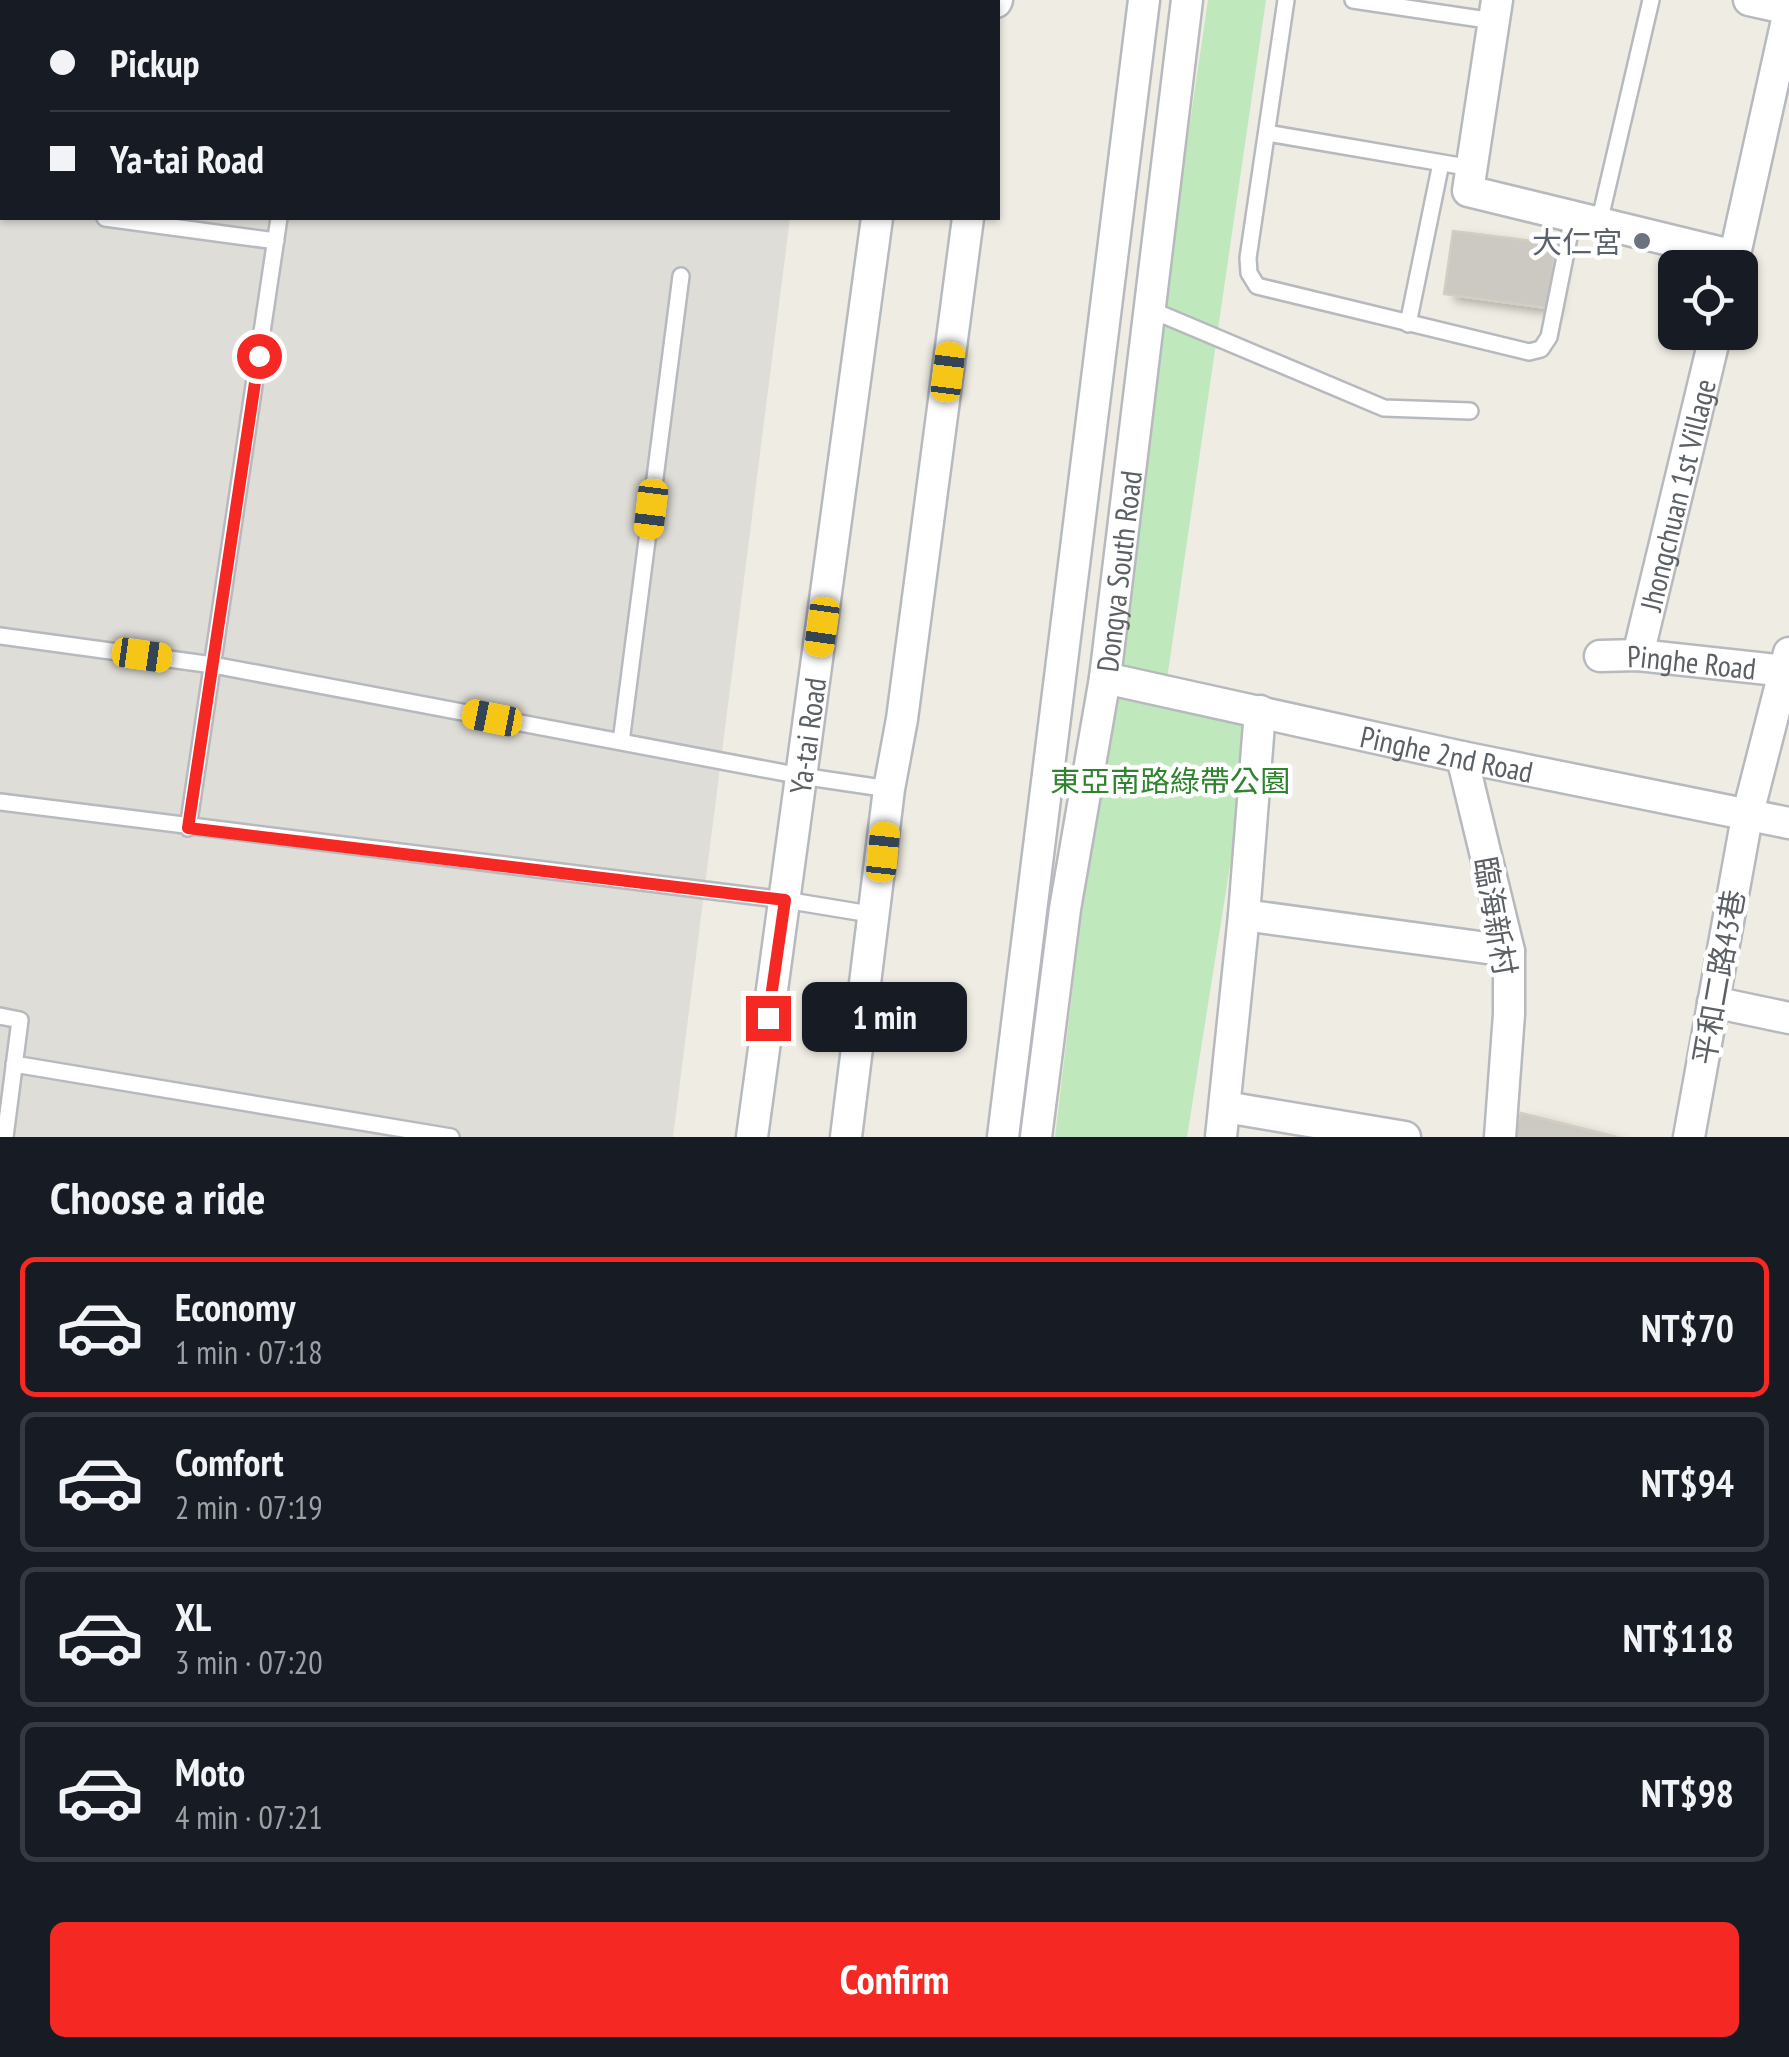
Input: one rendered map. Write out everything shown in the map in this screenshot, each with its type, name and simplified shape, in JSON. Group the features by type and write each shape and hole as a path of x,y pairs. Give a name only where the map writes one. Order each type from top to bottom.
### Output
{"street":[{"name":"Dongya South Road","path":"1003,1137 1144,0"},
{"name":"Dongya South Road","path":"1036,1137 1064,909 1105,678 1188,0"},
{"path":"1736,250 1789,10 1749,0"},
{"path":"1496,11 1468,191 1691,250"},
{"name":"Ya-tai Road","path":"752,1137 876,220"},
{"path":"846,1137 968,220"},
{"name":"Jhongchuan 1st Village","path":"1638,655 1712,350"},
{"name":"Pinghe Road","path":"1600,656 1787,662"},
{"name":"平和二路43巷","path":"1689,1137 1747,816 1787,662"},
{"name":"Pinghe 2nd Road","path":"1105,678 1462,757 1789,823"},
{"path":"1260,710 1223,1122 1404,1137"},
{"name":"臨海新村","path":"1462,757 1508,951 1509,1014 1500,1137"},
{"path":"1244,914 1508,951"},
{"path":"1713,1002 1789,1018"}],"lane":[{"path":"1286,0 1248,258 1249,274 1257,286 1529,352 1541,349 1548,337 1651,0"},
{"path":"1353,0 1496,11"},
{"path":"1266,133 1472,168"},
{"path":"1408,324 1441,163"},
{"path":"121,220 276,240"},
{"path":"188,828 279,220"},
{"path":"621,742 681,276"},
{"path":"1150,309 1384,408 1470,411"},
{"path":"0,636 213,664 890,790"},
{"path":"0,802 785,900 876,915"},
{"path":"0,1016 20,1020 5,1137"},
{"path":"14,1064 451,1137"}],"shaded area":[{"path":"0,220 790,220 673,1137 0,1137"}],"green space":[{"name":"東亞南路綠帶公園","path":"1208,0 1266,0 1166,686 1109,675"},
{"name":"東亞南路綠帶公園","path":"1109,682 1254,714 1187,1137 1055,1137"}],"building":[{"path":"1453,231 1556,244 1548,308 1444,294"},
{"path":"1521,1113 1617,1137 1513,1137"}],"place":[{"name":"大仁宮","path":"1642,241"}],"route":[{"path":"259,356 188,828 785,900 768,1018"}]}
